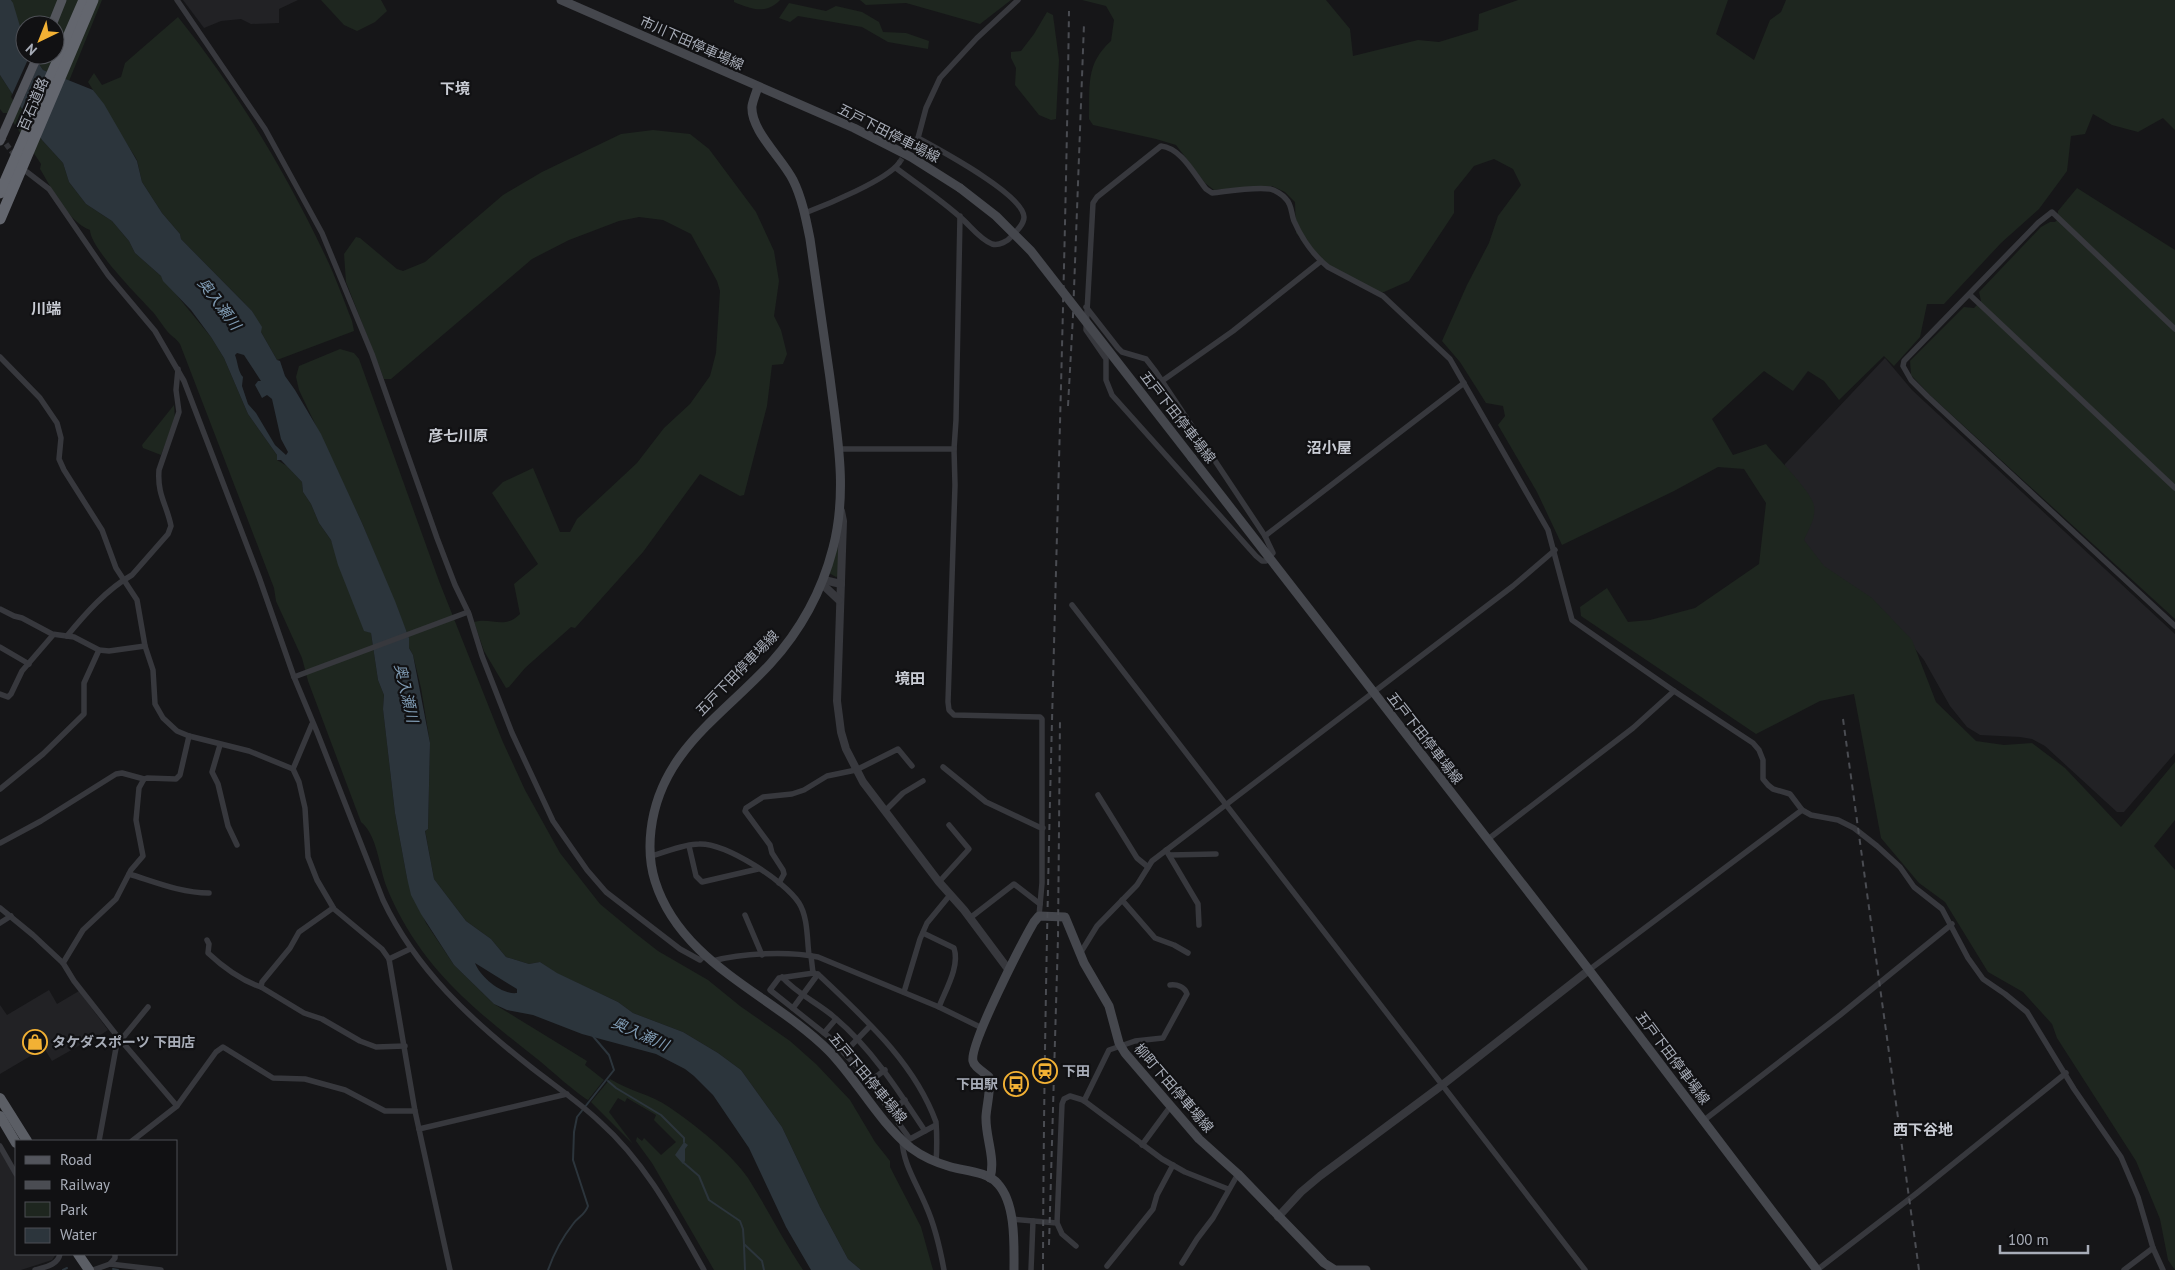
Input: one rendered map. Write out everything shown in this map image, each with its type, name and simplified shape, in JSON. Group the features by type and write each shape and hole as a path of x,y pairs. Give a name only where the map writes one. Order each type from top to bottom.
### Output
{"highway":[{"name":"百石道路","path":"0,219 26,146 84,0"},
{"name":"百石道路","path":"0,193 26,146 93,0"},
{"path":"0,1098 26,1140"},
{"path":"0,1116 15,1141"},
{"path":"79,1255 90,1270"},
{"path":"86,1255 90,1270"}],"main road":[{"path":"56,15 62,0"},
{"name":"市川下田停車場線","path":"561,0 758,87"},
{"path":"0,141 34,65"},
{"name":"五戸下田停車場線","path":"990,1178 936,1162 919,1154 902,1140 882,1118 845,1069 817,1040 709,958 681,931 664,904 654,877 651,856 653,816 657,798 673,766 702,729 770,664 801,623 823,582 833,548 842,494 840,450 805,213 793,181 782,162 757,129 752,106 758,87 854,128 911,157 960,188 996,216 1031,251 1589,970 1817,1270"},
{"path":"1014,1270 1012,1219 1001,1187 990,1178 993,1164 987,1135 986,1115 990,1082 989,1077 973,1062 982,1028 1008,969 1039,916"},
{"name":"柳町下田停車場線","path":"1039,916 1065,917 1084,963 1109,1006 1120,1046 1199,1139 1238,1174 1330,1268 1335,1270 1366,1270"}],"street":[{"path":"177,0 265,129 322,233 372,354 454,585 520,751 553,821 573,851 606,892 680,950 700,960 780,953 810,956 904,992 982,1028"},
{"path":"912,146 918,138 926,108 940,78 977,38 1018,0"},
{"path":"805,213 876,181 898,166 960,216 986,241 994,245 1010,239 1020,227 1024,217 1021,208 1009,194 918,138"},
{"path":"1086,307 1122,352 1146,359 1265,536 1273,550 1270,557 1262,561 1256,556 1112,395 1106,380 1106,359 1086,330 1086,307 1092,203 1097,196 1161,146 1169,147 1177,153 1206,189 1212,193 1267,189 1273,190 1286,198 1298,227 1311,250 1321,261 1328,267 1383,296 1450,359 1548,530 1555,550 1572,620 1753,743 1759,750 1763,760 1763,779 1768,785 1790,794 1802,810 1811,815 1838,820 1854,828 1877,846 1900,867 1914,887 1942,909 1952,924 1975,970 1983,979 2006,994 2027,1012 2066,1073 2074,1089 2121,1157 2138,1197 2153,1248 2163,1270"},
{"path":"28,172 49,189 108,275 155,331 184,381 296,676 312,724 317,732 395,926 410,949 437,981 486,1030 602,1123 645,1172 666,1202 704,1270"},
{"path":"2175,329 2052,212 2038,222 1970,295 1904,361 1903,366 1905,372 1928,397 2175,626"},
{"path":"960,216 949,710 954,715 1040,717 1042,719 1043,828 1039,916"},
{"path":"1162,382 1233,331 1321,261"},
{"path":"1970,295 2175,488"},
{"path":"0,356 40,398 57,423 61,438 59,459 102,530 116,568 131,588 140,610 145,646 156,683 154,698 163,718 177,731 189,736 249,751 293,769 299,782 305,808 308,857 316,880 334,908 349,923 382,948 389,959 415,1110 450,1270"},
{"path":"67,636 91,610 132,575 162,543 171,526 162,503 158,478 179,412 176,390 178,369"},
{"path":"1265,536 1464,384"},
{"path":"840,450 954,449"},
{"path":"840,508 843,521 837,701 841,732 856,770 938,882 970,918 1008,969"},
{"path":"1081,952 1097,926 1144,875 1148,867 1168,853 1226,804 1513,586 1555,550"},
{"path":"823,582 841,584"},
{"path":"823,582 839,600"},
{"path":"1072,605 1441,1086 1585,1270"},
{"path":"0,609 22,618 53,635 67,636 80,640 99,650 109,651 145,646"},
{"path":"296,676 466,613"},
{"path":"0,694 8,697 11,694 22,671 53,635"},
{"path":"0,647 29,664"},
{"path":"0,789 43,754 84,714 84,683 99,650"},
{"path":"1487,840 1633,728 1674,691"},
{"path":"293,769 312,724"},
{"path":"0,843 41,821 116,774 122,773 144,780 176,778 180,775 189,736"},
{"path":"220,745 212,772 218,784 228,826 237,844"},
{"path":"779,884 784,874 783,870 772,854 770,846 745,811 746,808 764,797 792,794 804,790 827,776 856,770 898,749 912,766"},
{"path":"943,766 986,802 1043,828"},
{"path":"63,963 83,930 116,899 129,874 143,856 136,820 137,794 144,780"},
{"path":"885,811 903,792 923,780"},
{"path":"1098,795 1137,858 1148,867"},
{"path":"1278,1217 1320,1176 1802,810"},
{"path":"938,882 969,849 949,825"},
{"path":"651,856 699,844 714,846 758,869 787,889 800,904 804,913 810,956 816,974 897,1053 921,1088 936,1125 936,1162"},
{"path":"689,846 696,876 702,882 758,869"},
{"path":"1168,853 1216,854"},
{"path":"1168,853 1198,904 1199,925"},
{"path":"129,874 176,889 194,893 209,893"},
{"path":"970,918 1014,884 1040,904"},
{"path":"904,992 922,933 931,916 950,895"},
{"path":"1122,900 1155,938 1188,953"},
{"path":"0,908 63,963 74,981 119,1039 177,1106"},
{"path":"261,988 262,982 290,948 299,932 334,908"},
{"path":"745,915 762,955"},
{"path":"0,923 11,916"},
{"path":"1703,1121 1840,1015 1952,924"},
{"path":"922,933 948,944 954,948 956,953 956,963 939,1007"},
{"path":"207,940 209,944 208,953 222,967 304,1013 322,1019 360,1041 376,1046 405,1046"},
{"path":"389,959 410,949"},
{"path":"816,974 779,978 770,990 824,1033 870,1081 910,1139 936,1125"},
{"path":"793,1008 816,974"},
{"path":"782,978 836,1019 857,1040 885,1070 925,1131"},
{"path":"1084,1101 1109,1050 1135,1041 1159,1040 1166,1035 1187,994 1182,987 1174,984 1170,985"},
{"path":"99,1140 119,1039 148,1007"},
{"path":"824,1033 836,1019"},
{"path":"844,1054 870,1026"},
{"path":"133,1140 177,1106 216,1052 223,1047 273,1078 305,1079 345,1090 385,1111 415,1110"},
{"path":"870,1081 885,1070"},
{"path":"1817,1270 1917,1193 2066,1073"},
{"path":"419,1130 567,1094"},
{"path":"1076,1246 1062,1234 1057,1223 1062,1104 1064,1099 1070,1096 1084,1101 1114,1121 1142,1144 1173,1165 1228,1189"},
{"path":"891,1111 905,1100"},
{"path":"1142,1144 1170,1107"},
{"path":"902,1140 907,1165 935,1230 944,1270"},
{"path":"0,1146 15,1172"},
{"path":"1108,1266 1153,1209 1157,1195 1173,1165"},
{"path":"1182,1263 1218,1210 1238,1174"},
{"path":"1012,1219 1057,1223"},
{"path":"1031,1270 1033,1221"},
{"path":"2124,1270 2153,1248"},
{"path":"35,1270 55,1263 60,1255"},
{"path":"110,1264 115,1255"},
{"path":"90,1270 110,1264 161,1270"}],"shaded area":[{"path":"183,0 298,0 279,9 279,23 251,24 241,19 221,21 204,28"},
{"path":"1885,358 1912,390 2175,634 2175,753 2124,812 2117,812 2045,746 2032,739 1980,735 1967,727 1950,706 1924,660 1908,640 1805,566 1780,481 1785,464"},
{"path":"49,990 57,1004 79,991 108,1030 84,1046 82,1044 52,1061 44,1048 0,1074 0,1005 7,1015"},
{"path":"0,1151 15,1175 15,1255 55,1255 52,1260 21,1270 0,1270"}],"green space":[{"path":"11,0 102,0 69,81 43,70 40,65 65,65 65,15 16,15"},
{"path":"321,0 381,0 387,11 375,22 357,31 344,25"},
{"path":"734,0 780,0 769,8 758,9 740,5 734,2"},
{"path":"860,0 1011,0 980,24 906,3 866,5"},
{"path":"1082,0 1326,0 1350,29 1353,56 1418,40 1439,42 1478,30 1479,14 1518,0 1728,0 1716,34 1754,60 1770,20 1781,12 1786,0 2175,0 2175,130 2163,118 2138,132 2112,125 2093,114 2085,134 2071,136 2067,171 2039,209 2001,243 1944,304 1927,304 1920,337 1894,366 1884,356 1839,400 1824,381 1808,371 1793,391 1764,371 1712,419 1733,455 1766,444 1801,484 1814,506 1812,523 1804,540 1824,566 1872,598 1912,640 1936,702 1976,741 2004,745 2032,743 2065,768 2121,827 2175,762 2175,820 2154,846 2175,870 2175,1270 2168,1260 2160,1219 2136,1161 2057,1038 2052,1024 2023,992 1988,972 1945,902 1919,883 1881,838 1854,694 1820,701 1756,734 1581,616 1580,607 1607,588 1628,622 1650,620 1695,608 1759,564 1766,503 1744,469 1718,467 1674,491 1562,545 1537,492 1498,425 1505,416 1503,406 1486,403 1460,362 1442,341 1467,285 1489,243 1498,216 1521,185 1513,169 1494,159 1474,166 1454,191 1454,213 1409,281 1377,295 1322,262 1296,233 1295,202 1285,192 1272,186 1214,190 1205,183 1176,145 1093,125 1089,119 1090,86 1093,67 1097,58 1111,41 1114,20 1106,6"},
{"path":"789,3 826,11 836,6 862,12 879,22 883,32 906,33 929,41 928,49 888,42 862,27 798,16 790,22 779,18"},
{"path":"1047,12 1053,15 1059,60 1056,119 1051,120 1039,115 1015,85 1016,68 1011,58 1011,52 1021,51"},
{"path":"178,17 239,101 292,190 327,259 352,321 354,331 277,360 261,332 252,311 181,239 180,234 162,213 142,182 137,160 88,82 94,73 102,85 121,77 125,63"},
{"path":"0,75 42,140 63,163 69,182 86,204 112,221 129,241 135,253 161,276 211,337 224,358 248,414 277,455 277,460 287,466 302,482 303,492 311,504 319,523 331,540 366,631 371,633 378,680 384,695 383,709 395,813 407,878 426,923 454,965 494,1004 587,1061 585,1065 604,1080 588,1100 499,1029 461,995 427,957 398,912 384,880 375,844 367,828 361,822 308,681 302,658 276,601 274,588 180,344 106,260 92,238 90,230 75,220 61,204 40,169 41,164 7,113 3,113 0,109"},
{"path":"653,130 690,134 709,149 756,212 774,251 779,281 774,316 781,330 787,354 783,364 772,365 767,406 744,495 740,496 700,474 643,552 575,628 571,627 525,668 506,688 484,651 474,622 509,621 520,614 514,584 538,564 492,493 503,482 533,468 560,532 570,532 577,519 637,463 664,428 690,404 710,376 716,353 720,291 717,281 691,234 663,220 639,217 619,221 569,240 532,259 391,379 384,379 346,282 344,254 356,237 360,238 397,269 403,271 425,262 503,195 542,172 621,134"},
{"path":"2077,188 2175,250 2175,619 1931,396 1911,375 1910,361 1964,307 1974,308 1981,301 1979,292 2041,227 2058,219 2058,211"},
{"path":"340,349 354,353 359,359 439,581 502,740 525,790 560,853 600,904 658,951 708,980 740,1006 790,1041 816,1064 850,1100 875,1142 890,1161 890,1167 921,1227 933,1270 861,1270 848,1259 820,1207 782,1127 741,1070 718,1053 683,1032 633,1013 618,1002 556,973 540,962 529,964 506,957 491,939 466,921 434,879 425,830 428,829 430,743 421,688 413,655 409,648 409,638 362,523 299,390 296,377 299,366"},
{"path":"174,405 175,419 161,455 143,448 142,445"},
{"path":"838,546 840,547 839,576 836,577 829,573"},
{"path":"610,1079 669,1107 722,1149 748,1178 803,1270 714,1270 652,1163 636,1141 637,1137 642,1141 644,1138 661,1155 676,1142 654,1120 656,1115 627,1098 625,1102 618,1098 609,1112 633,1144 591,1102"}],"water":[{"name":"奥入瀬川","path":"0,0 11,0 17,15 15,15 15,65 40,65 43,70 93,90 104,104 137,161 142,182 162,213 180,234 181,239 252,311 262,327 261,332 277,360 280,361 285,376 321,434 362,523 409,638 409,648 413,655 430,743 428,829 425,831 434,879 466,921 491,939 506,957 529,964 540,962 557,973 618,1002 633,1013 683,1032 718,1053 741,1070 782,1127 820,1207 848,1259 861,1270 811,1270 786,1227 749,1148 713,1095 685,1069 656,1054 582,1034 533,1015 507,1010 494,1004 454,965 411,895 395,813 383,709 384,695 378,680 371,633 364,631 338,565 331,540 319,523 311,504 303,492 302,482 281,460 277,460 277,455 248,414 224,358 211,337 191,310 163,281 161,276 135,253 129,241 112,221 86,204 69,182 63,163 42,140 0,75","holes":["237,353 244,355 261,381 258,381 255,385 262,398 267,395 272,399 281,439 288,452 286,455 275,445 256,413 248,404 242,386 243,377 235,355","475,963 517,989 517,993 511,993 498,988 482,974"]},
{"path":"684,1142 688,1145 685,1149 685,1161 683,1164 675,1155"}],"pier":[{"path":"25,65 38,65 19,109 11,97"}],"waterway":[{"path":"548,1270 562,1240 588,1206 573,1160 574,1132 577,1117 614,1070 609,1055 592,1035"},
{"path":"608,1081 616,1088 661,1115 684,1138 684,1142"},
{"path":"684,1163 699,1176 709,1200 740,1221 743,1229 744,1244 762,1261 764,1270"},
{"path":"744,1245 745,1270"},
{"path":"63,1270 67,1268"},
{"path":"113,1269 118,1270"}],"tunnel":[{"path":"1,137 15,156"},
{"path":"899,163 911,146"}],"railway":[{"path":"1043,1270 1050,798 1063,326 1069,11"},
{"path":"1068,406 1084,24"},
{"path":"1049,1245 1058,938 1060,718"},
{"path":"1843,719 1919,1270"}],"place":[{"name":"タケダスポーツ 下田店","path":"35,1042"},
{"name":"下田","path":"1045,1071"},
{"name":"下田駅","path":"1016,1084"}],"district":[{"name":"下境","path":"455,89"},
{"name":"川端","path":"46,309"},
{"name":"彦七川原","path":"458,436"},
{"name":"沼小屋","path":"1329,448"},
{"name":"境田","path":"910,679"},
{"name":"西下谷地","path":"1923,1130"}]}
